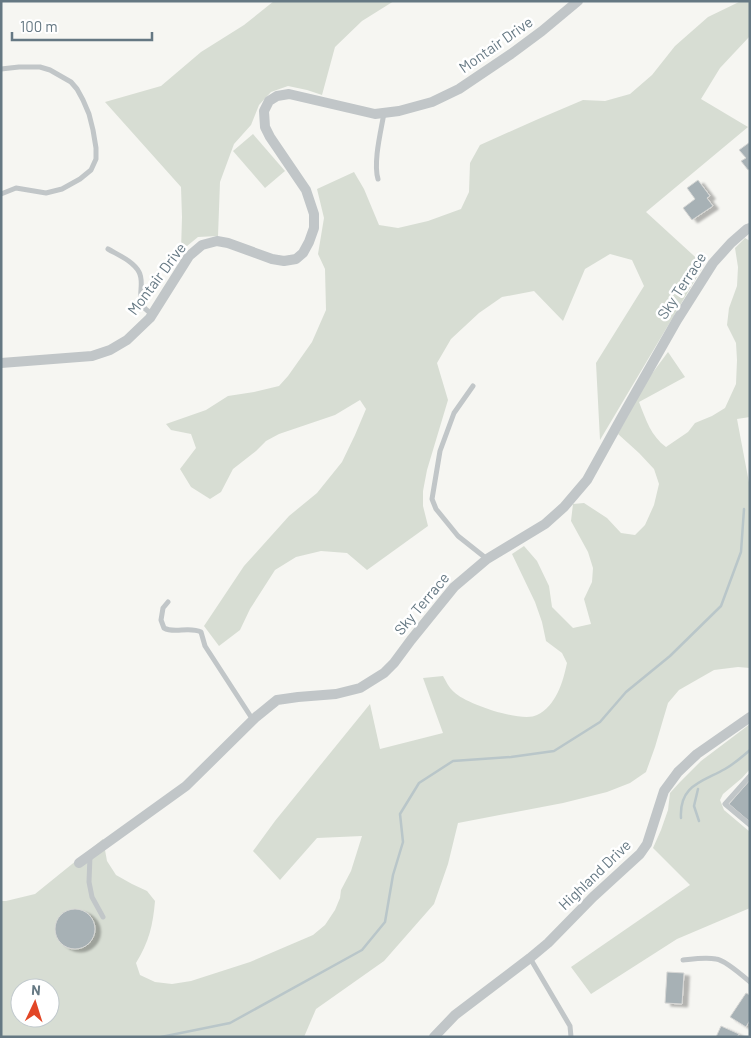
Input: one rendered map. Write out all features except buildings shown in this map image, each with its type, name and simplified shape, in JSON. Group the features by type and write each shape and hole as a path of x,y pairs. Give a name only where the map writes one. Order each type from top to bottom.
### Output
{"street":[{"name":"Montair Drive","path":"1,363 92,356 110,350 127,340 152,314 189,256 202,245 218,241 272,259 284,261 296,259 303,253 314,228 314,214 306,190 265,127 264,111 269,101 277,96 289,94 374,114 399,111 432,102 459,89 511,54 542,32 578,1"},
{"name":"Sky Terrace","path":"79,863 186,786 253,720 278,700 336,694 360,688 384,673 454,587 487,559 545,524 564,507 587,480 677,320 713,263 731,243 750,228"},
{"name":"Highland Drive","path":"434,1037 455,1015 548,943 593,897 640,854 647,844 664,791 678,772 697,754 750,716"}],"lane":[{"path":"1,69 40,67 50,70 71,82 78,89 89,114 96,148 96,160 91,170 80,180 62,189 46,193 16,188 1,194"},
{"path":"378,179 378,145 384,113"},
{"path":"108,249 129,262 140,273 142,280 142,305 152,314"},
{"path":"473,386 454,413 442,443 432,499 436,509 458,536 487,559"},
{"path":"168,602 163,608 162,620 164,628 167,630 187,629 201,632 205,646 253,720"},
{"path":"750,776 725,804 750,825"},
{"path":"90,855 89,882 92,897 104,917"},
{"path":"530,958 570,1026 571,1037"},
{"path":"683,960 694,958 717,959 750,982"}],"shaded area":[{"path":"274,1 394,1 362,21 335,47 322,95 288,86 271,92 259,105 251,125 234,144 220,182 218,236 198,237 181,251 181,187 105,102 161,86 201,52 244,25"},
{"path":"741,1 750,1 750,36 720,68 701,99 748,127 646,212 704,265 600,440 596,363 644,286 632,260 610,254 585,269 563,321 534,291 502,297 479,313 451,339 437,363 448,400 427,470 423,491 423,506 428,526 367,570 347,553 321,551 296,557 275,570 250,609 240,630 219,646 204,626 244,566 289,516 317,493 342,462 366,409 360,400 335,415 279,434 266,441 233,469 221,492 210,499 191,487 180,469 196,448 191,434 171,430 166,424 206,410 228,396 279,386 312,342 326,310 325,269 318,254 324,218 317,189 354,172 364,189 379,225 398,228 428,221 461,209 469,192 470,163 480,145 583,100 605,101 630,94 652,75 675,46 708,17"},
{"path":"253,134 285,171 265,188 233,151"},
{"path":"745,238 750,241 750,417 737,419 750,488 750,668 738,667 714,670 679,690 668,703 646,772 630,783 607,792 563,803 458,823 448,864 434,904 384,961 316,1009 304,1037 1,1037 1,901 35,894 103,839 107,861 116,875 147,891 155,901 150,933 136,963 140,975 155,982 172,984 191,981 250,962 313,935 325,925 335,910 341,890 351,871 362,836 317,838 280,880 253,851 370,704 380,749 443,733 423,678 443,676 451,689 460,697 482,707 507,714 530,717 544,711 549,706 558,693 567,663 562,653 546,641 535,602 512,554 524,546 537,561 549,586 552,607 573,628 591,624 584,599 592,582 593,568 588,552 571,521 573,504 584,503 607,518 621,533 635,535 645,525 654,505 659,484 654,469 618,434 645,383 668,352 685,377 639,402 650,427 661,443 666,447 688,432 695,423 725,408 736,384 736,343 727,325 729,308 737,286 738,267 735,248"},
{"path":"750,724 750,769 723,794 720,800 724,810 750,832 750,908 677,939 591,994 571,967 690,885 653,848 668,810 670,793 701,761"}],"waterway":[{"path":"161,1037 230,1023 362,950 385,922 393,875 403,842 400,814 419,783 453,761 511,757 554,751 600,722 626,692 670,656 721,606 741,552 744,509"},
{"path":"681,818 681,807 688,791 700,782 732,765 750,750"},
{"path":"698,789 694,806 699,821"}]}
